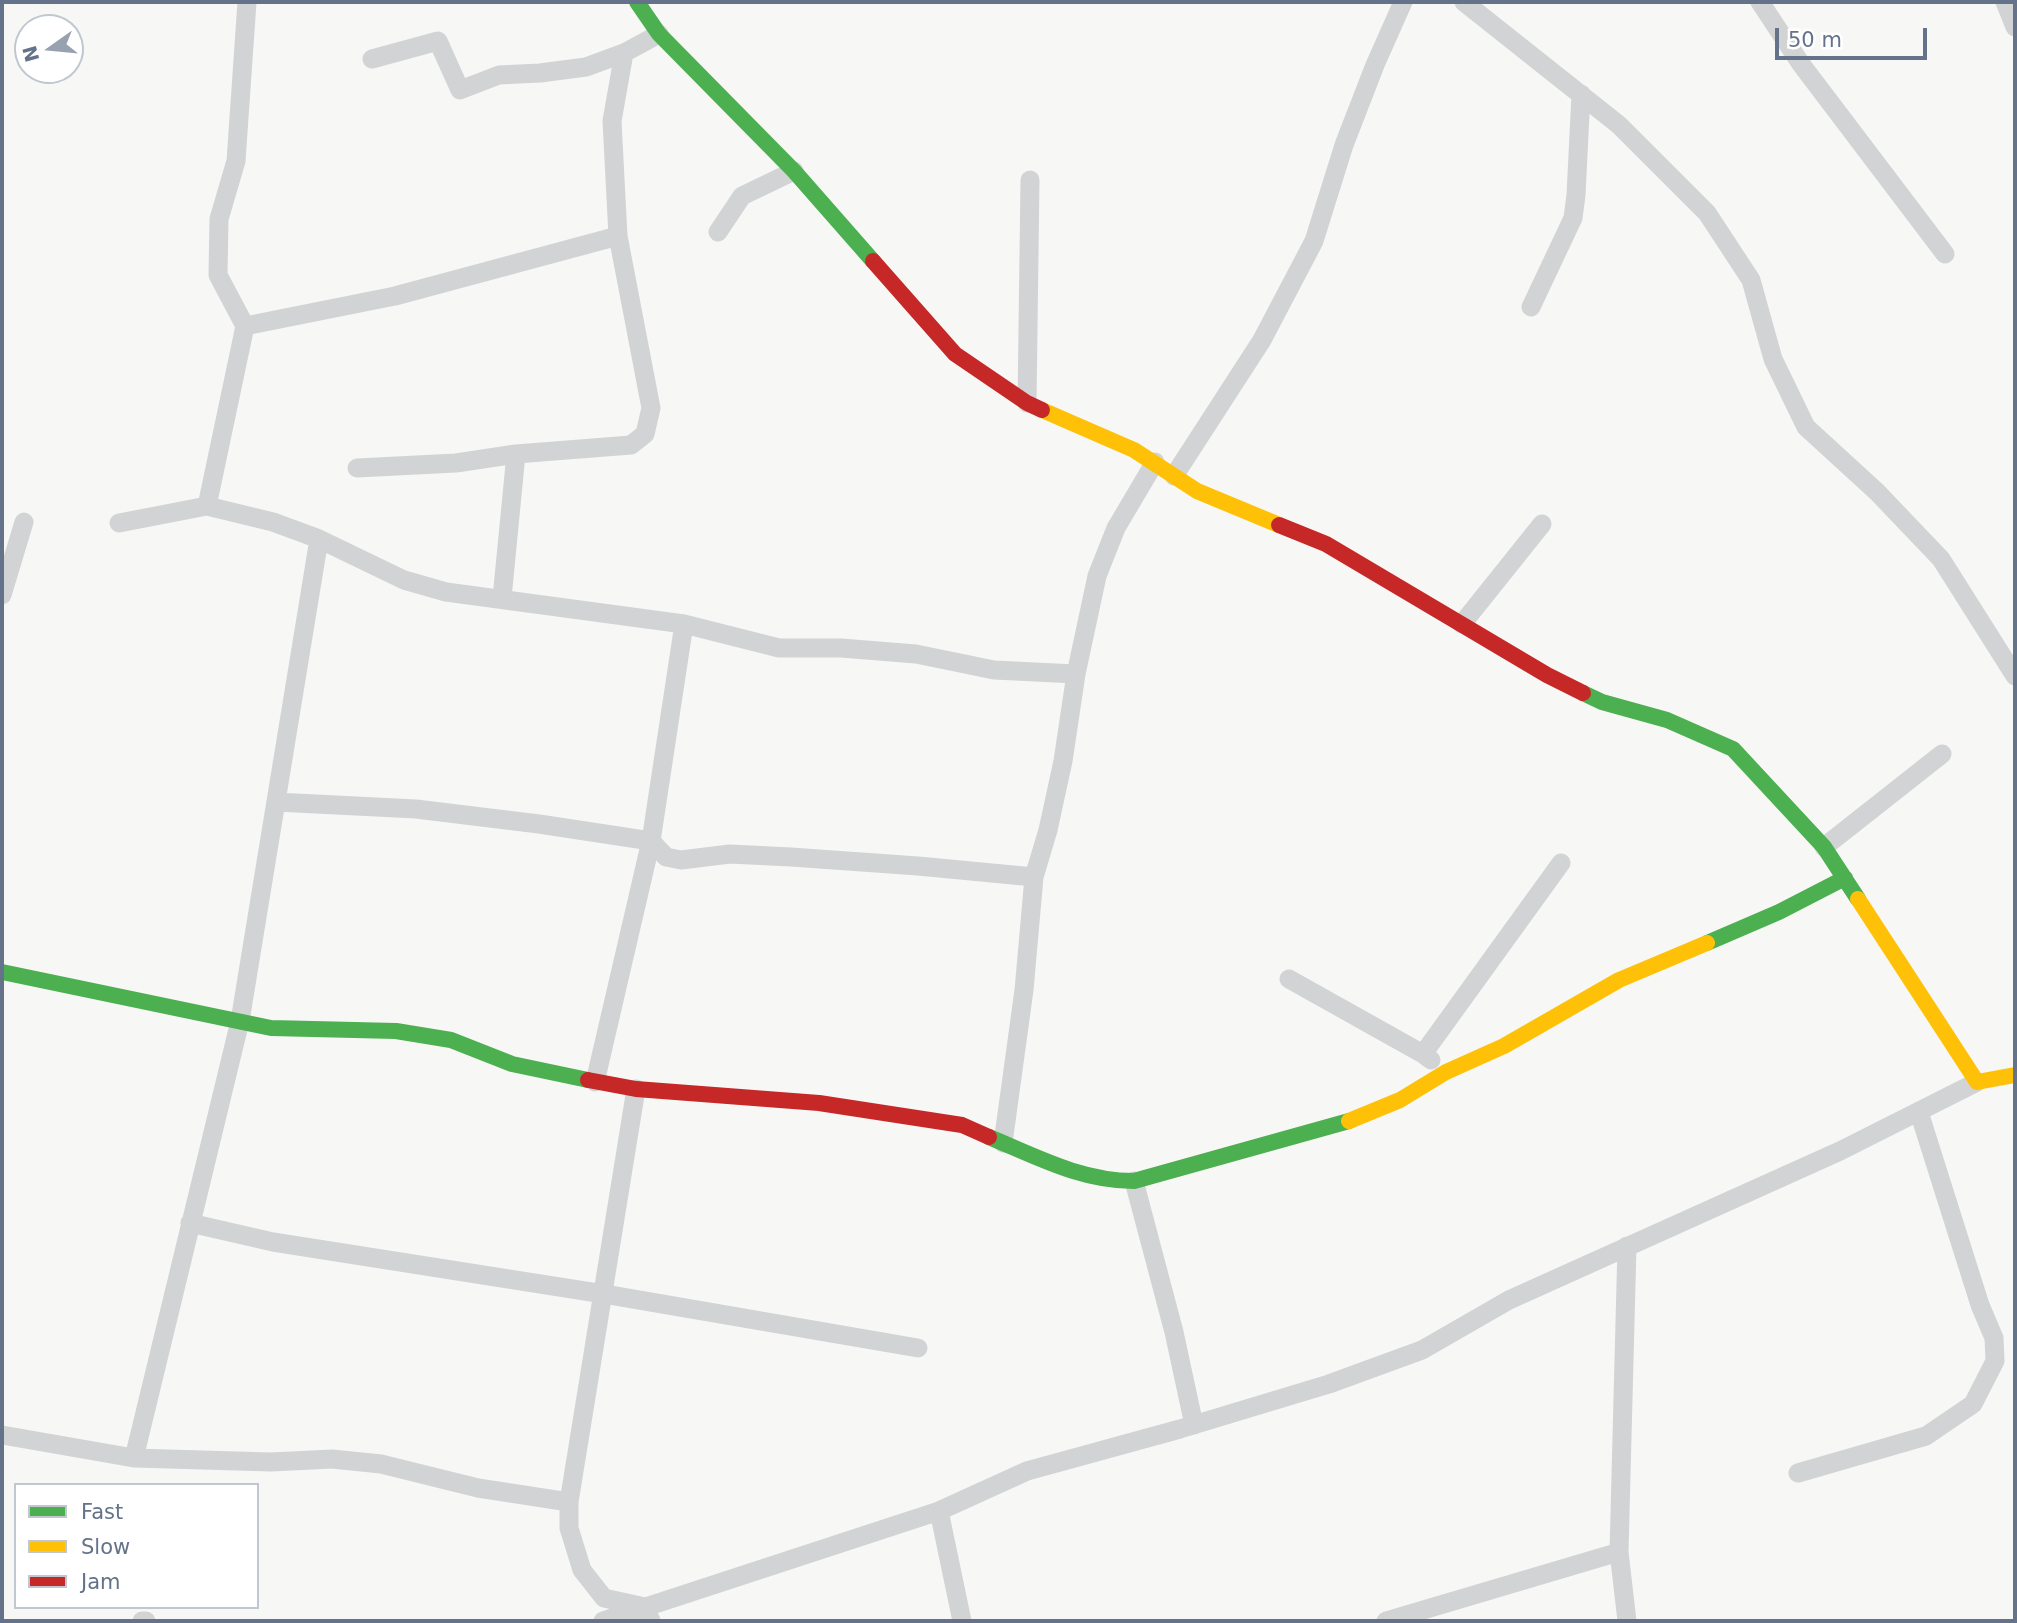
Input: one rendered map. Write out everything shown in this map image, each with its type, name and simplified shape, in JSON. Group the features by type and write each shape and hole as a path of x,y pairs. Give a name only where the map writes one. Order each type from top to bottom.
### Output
{"street":[{"path":"207,506 245,326 218,275 219,219 236,161 247,2"},
{"path":"637,2 659,34 794,171 955,354 1027,403 1134,450 1197,491 1326,544 1547,675 1602,702 1667,720 1733,749 1824,847 1978,1082"},
{"path":"1174,476 1262,340 1314,241 1344,145 1403,2"},
{"path":"1464,2 1619,125 1707,213 1751,280 1773,359 1806,427 1877,492 1941,559 2015,676"},
{"path":"1760,2 1809,74 1945,254"},
{"path":"2005,2 2015,27"},
{"path":"372,60 438,41 460,90 499,75 540,73 586,66 624,53 659,34"},
{"path":"357,468 456,463 516,454 631,444 645,435 651,408 618,236 612,121 624,53"},
{"path":"1531,307 1573,218 1581,94"},
{"path":"718,232 741,196 794,171"},
{"path":"1027,403 1030,180"},
{"path":"245,326 395,296 618,236"},
{"path":"502,598 516,454"},
{"path":"1003,1143 1024,990 1034,877 1048,830 1063,761 1076,674 1097,576 1116,528 1156,462"},
{"path":"119,523 207,506 273,522 319,539 404,580 446,592 684,624 779,648 841,648 916,654 994,670 1076,674"},
{"path":"2,595 24,522"},
{"path":"1462,624 1542,524"},
{"path":"134,1458 240,1021 319,539"},
{"path":"595,1082 650,841 684,624"},
{"path":"1824,847 1942,754"},
{"path":"276,802 416,809 539,824 650,841 666,857 681,860 730,854 1034,877"},
{"path":"1423,1054 1561,863"},
{"path":"2,972 271,1028 396,1031 452,1040 512,1064 636,1089 819,1102 961,1125 1075,1173 1118,1181 1134,1181 1355,1119 1401,1100 1446,1072 1504,1046 1619,980 1779,912 1844,877"},
{"path":"1289,979 1423,1054 1446,1072"},
{"path":"603,1621 648,1614 939,1511 1027,1471 1329,1384 1422,1350 1509,1300 1840,1151 1978,1082 2015,1075"},
{"path":"636,1089 569,1502 569,1528 582,1570 604,1598 648,1614"},
{"path":"1798,1474 1926,1436 1973,1404 1995,1361 1994,1338 1980,1306 1919,1112"},
{"path":"1134,1181 1174,1332 1194,1425"},
{"path":"190,1223 273,1242 604,1294 919,1348"},
{"path":"1627,1246 1619,1552 1628,1621"},
{"path":"2,1435 134,1458 271,1462 331,1459 381,1464 478,1488 569,1502"},
{"path":"939,1511 962,1621"},
{"path":"1386,1621 1619,1552"}],"traffic: fast":[{"path":"637,2 659,34 794,171 873,261"},
{"path":"1583,693 1602,702 1667,720 1733,749 1824,847 1858,899"},
{"path":"1707,943 1779,912 1845,878"},
{"path":"2,972 271,1028 396,1031 451,1040 512,1064 588,1080"},
{"path":"989,1137 1077,1172 1134,1181 1349,1121"}],"traffic: slow":[{"path":"1042,410 1134,450 1197,491 1279,525"},
{"path":"1858,899 1977,1082 2015,1075"},
{"path":"1349,1121 1400,1100 1446,1072 1504,1046 1619,980 1707,943"}],"traffic: jam":[{"path":"873,261 955,354 1027,403 1042,410"},
{"path":"1279,525 1326,544 1547,675 1583,693"},
{"path":"588,1080 636,1089 819,1103 962,1125 989,1137"}]}
